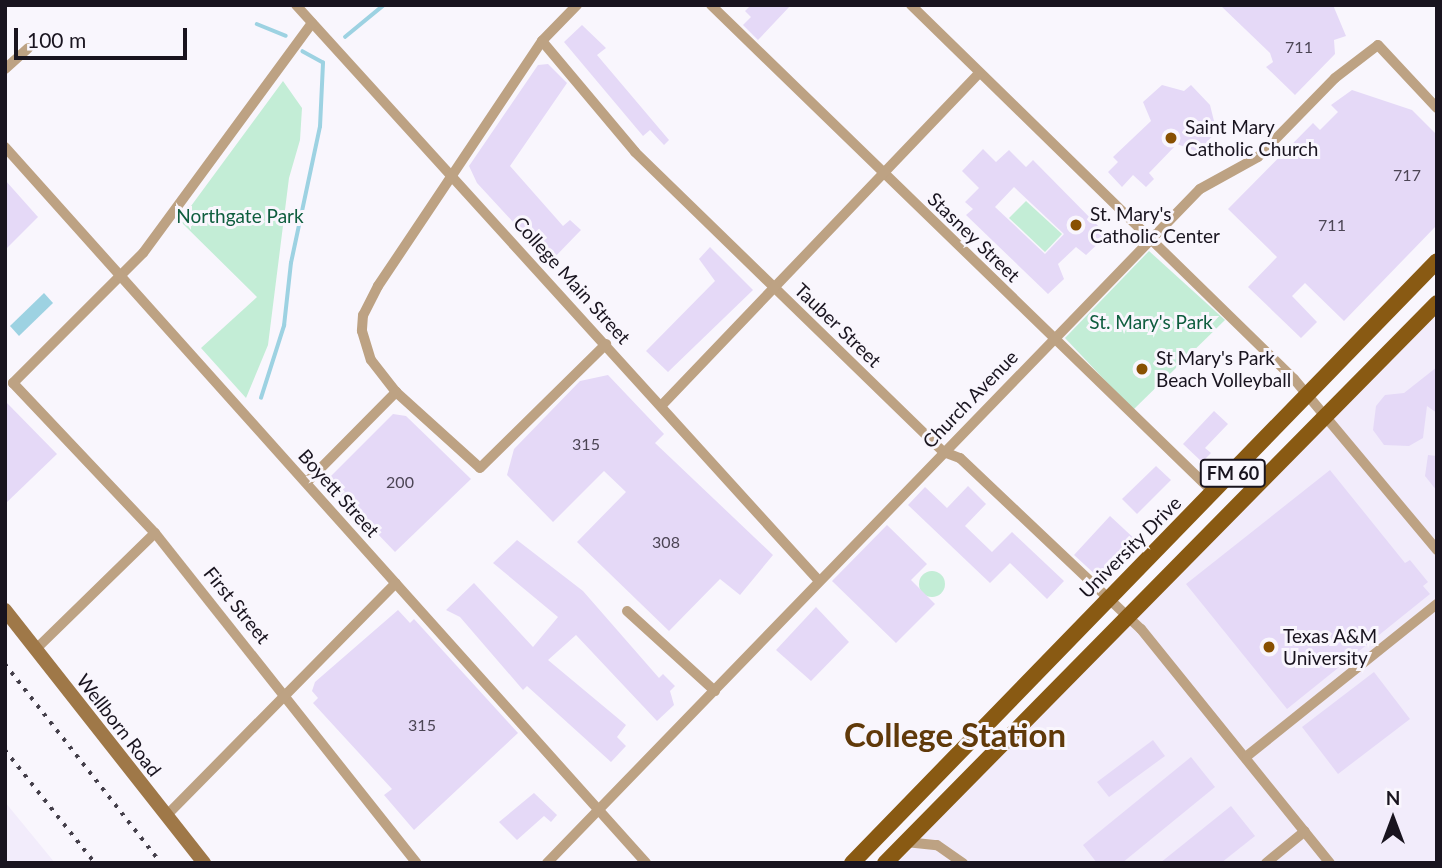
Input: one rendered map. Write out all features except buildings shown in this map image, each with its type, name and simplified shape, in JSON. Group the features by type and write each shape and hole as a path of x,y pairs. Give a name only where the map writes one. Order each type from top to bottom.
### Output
{"main road":[{"name":"University Drive","path":"852,863 1107,599 1214,494 1437,261"},
{"name":"FM 60","path":"886,863 1126,615 1437,303"},
{"name":"Wellborn Road","path":"5,610 204,863"}],"street":[{"name":"College Main Street","path":"296,5 819,581"},
{"path":"577,5 542,41 363,315 365,347 396,392 480,468 606,344"},
{"name":"Stasney Street","path":"711,5 1214,494"},
{"path":"911,5 1307,395 1437,550"},
{"path":"121,275 312,23"},
{"name":"Tauber Street","path":"542,41 635,152 944,452 960,458 1126,615 1247,756 1331,863"},
{"name":"Church Avenue","path":"547,863 1200,188 1258,157 1335,78 1378,45 1437,108"},
{"path":"5,69 28,48"},
{"path":"662,405 979,73"},
{"name":"Boyett Street","path":"5,147 646,863"},
{"name":"First Street","path":"121,275 13,383 155,533 286,692 417,863"},
{"path":"307,482 396,392"},
{"path":"36,649 155,533"},
{"path":"166,816 396,583"},
{"path":"1247,756 1437,604"},
{"path":"627,611 715,691"},
{"path":"1266,863 1305,831"},
{"path":"905,842 937,845 963,863"}],"shaded area":[{"name":"Texas A&M University","path":"1437,311 1437,863 897,863 1183,560"},
{"path":"5,802 55,863 5,863"}],"green space":[{"name":"Northgate Park","path":"283,81 302,108 300,140 289,178 268,345 246,398 201,348 257,297 180,221"},
{"path":"1026,201 1062,234 1045,252 1009,218"},
{"name":"St. Mary's Park","path":"1149,251 1225,320 1133,410 1065,338"},
{"path":"932,571 941,575 945,584 941,593 932,597 923,593 919,584 923,575"}],"water":[{"path":"44,293 53,303 19,336 10,326"}],"waterway":[{"path":"345,37 384,5"},
{"path":"257,24 286,36"},
{"path":"261,398 284,326 291,263 320,127 323,63 303,52"}],"railway":[{"path":"5,664 161,863"},
{"path":"5,750 95,863"}],"place":[{"name":"Saint Mary Catholic Church","path":"1171,138"},
{"name":"St. Mary's Catholic Center","path":"1076,225"},
{"name":"St Mary's Park Beach Volleyball","path":"1142,369"},
{"name":"Texas A&M University","path":"1269,647"}],"district":[{"name":"College Station","path":"955,735"}]}
